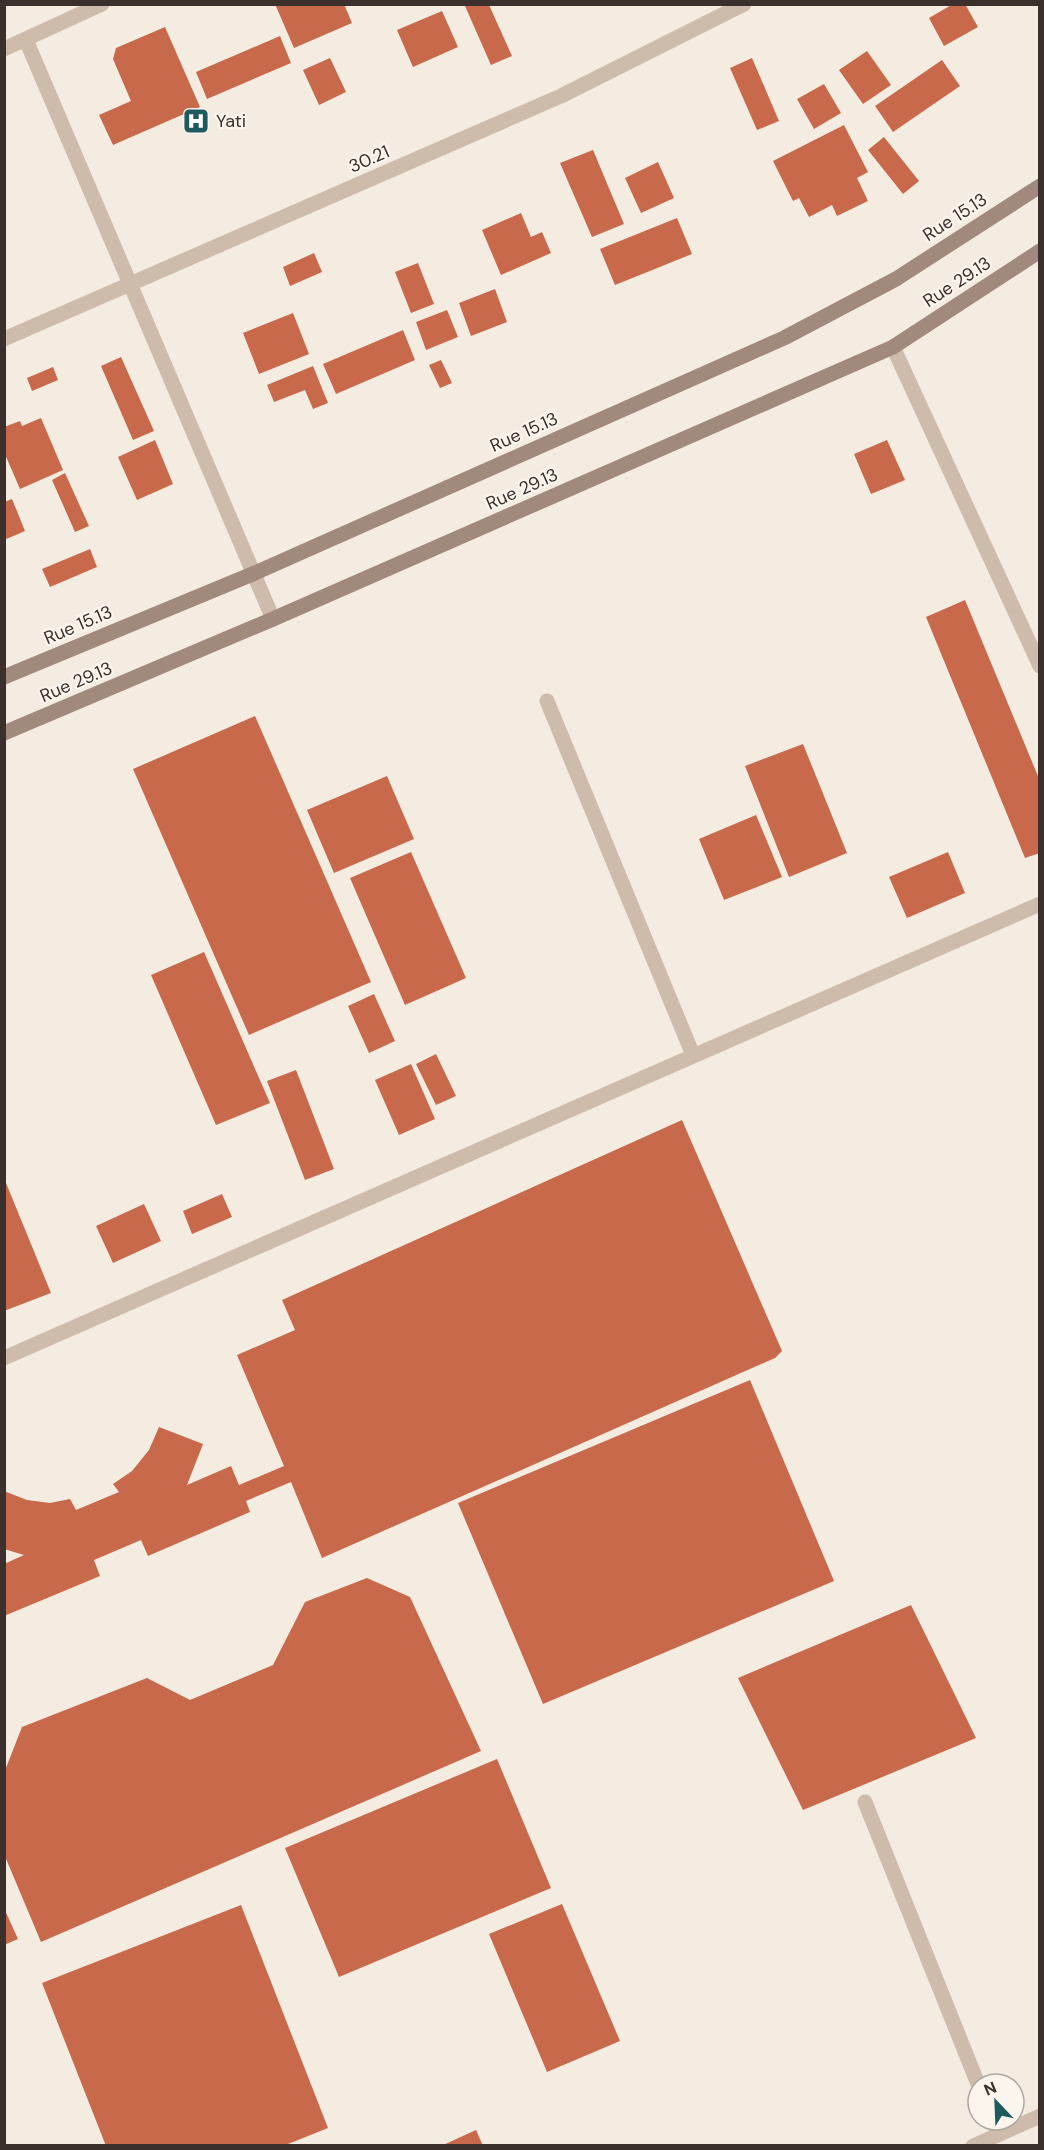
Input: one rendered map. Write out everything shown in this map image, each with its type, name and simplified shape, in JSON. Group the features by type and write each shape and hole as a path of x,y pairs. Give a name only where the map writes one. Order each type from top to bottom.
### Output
{"main road":[{"name":"Rue 15.13","path":"4,677 255,573 784,338 896,279 1040,186"},
{"name":"Rue 29.13","path":"4,734 273,619 893,347 1040,251"}],"street":[{"path":"4,49 102,4"},
{"name":"30.21","path":"4,339 561,96 744,4"},
{"path":"26,40 273,619"},
{"path":"893,347 1040,666"},
{"path":"547,701 693,1055"},
{"path":"4,1358 1040,903"},
{"path":"865,1802 973,2072"},
{"path":"973,2145 990,2132"}],"building":[{"path":"275,4 344,4 352,23 294,48"},
{"path":"953,4 965,4 978,27 944,46 929,18"},
{"path":"489,5 512,56 491,65 465,6"},
{"path":"442,11 458,47 413,67 397,30"},
{"path":"165,27 200,107 113,145 99,115 131,101 113,59 116,48"},
{"path":"280,36 291,63 207,99 196,72"},
{"path":"867,51 891,85 863,104 839,70"},
{"path":"330,58 346,92 319,105 303,70"},
{"path":"752,58 779,121 757,130 730,68"},
{"path":"942,60 960,86 893,132 875,106"},
{"path":"824,84 841,113 814,129 797,99"},
{"path":"844,125 868,172 857,178 868,201 837,216 832,205 809,217 799,198 793,201 773,161"},
{"path":"884,137 919,181 903,194 868,150"},
{"path":"593,150 624,224 592,237 560,163"},
{"path":"658,162 674,198 641,213 625,178"},
{"path":"521,213 531,237 542,232 551,253 501,275 482,230"},
{"path":"677,218 692,254 615,285 600,249"},
{"path":"314,253 322,272 290,286 283,267"},
{"path":"418,263 434,304 411,313 395,272"},
{"path":"495,289 507,322 471,336 459,303"},
{"path":"447,310 458,337 426,350 416,322"},
{"path":"293,313 309,354 259,374 243,333"},
{"path":"403,330 415,360 336,394 323,364"},
{"path":"121,357 154,431 133,440 101,366"},
{"path":"441,360 452,383 440,388 429,365"},
{"path":"313,366 328,403 313,409 305,390 274,402 267,385"},
{"path":"53,367 58,380 32,391 27,378"},
{"path":"41,418 63,470 20,489 4,452 4,427 20,421 22,426"},
{"path":"155,440 173,484 137,500 118,457"},
{"path":"887,440 905,480 871,494 854,454"},
{"path":"65,473 89,526 75,532 52,480"},
{"path":"12,499 25,531 4,540 4,502"},
{"path":"90,549 97,567 50,587 42,569"},
{"path":"965,600 1040,781 1040,853 1025,858 926,617"},
{"path":"255,716 371,982 249,1035 133,769"},
{"path":"803,744 847,853 789,877 745,766"},
{"path":"387,776 414,839 334,873 307,810"},
{"path":"756,815 782,877 724,900 699,839"},
{"path":"411,852 466,978 405,1005 350,878"},
{"path":"948,852 965,893 907,918 889,877"},
{"path":"204,952 270,1103 216,1125 151,975"},
{"path":"374,994 395,1041 369,1053 348,1006"},
{"path":"436,1054 456,1096 436,1105 416,1064"},
{"path":"411,1064 435,1119 399,1135 375,1080"},
{"path":"296,1070 334,1169 305,1180 267,1081"},
{"path":"682,1120 782,1351 775,1358 322,1558 291,1482 246,1501 250,1512 148,1556 141,1540 94,1560 100,1576 4,1616 4,1564 24,1555 4,1549 4,1491 27,1500 50,1503 70,1499 76,1510 119,1492 113,1484 132,1471 149,1450 159,1427 203,1444 187,1485 231,1466 239,1485 284,1466 237,1355 295,1330 282,1300"},
{"path":"4,1178 51,1293 4,1311"},
{"path":"222,1194 232,1217 192,1234 183,1211"},
{"path":"144,1204 161,1241 113,1263 96,1226"},
{"path":"750,1380 834,1581 543,1704 458,1503"},
{"path":"367,1578 410,1597 481,1751 41,1942 4,1854 4,1773 22,1727 147,1678 190,1700 273,1665 305,1602"},
{"path":"911,1605 976,1738 803,1810 738,1678"},
{"path":"497,1759 551,1888 339,1977 285,1848"},
{"path":"562,1904 620,2041 547,2072 489,1934"},
{"path":"241,1905 328,2128 283,2146 106,2146 42,1983"},
{"path":"4,1908 18,1939 4,1945"},
{"path":"476,2130 483,2146 441,2146"}],"place":[{"name":"Yati","path":"196,121"}]}
